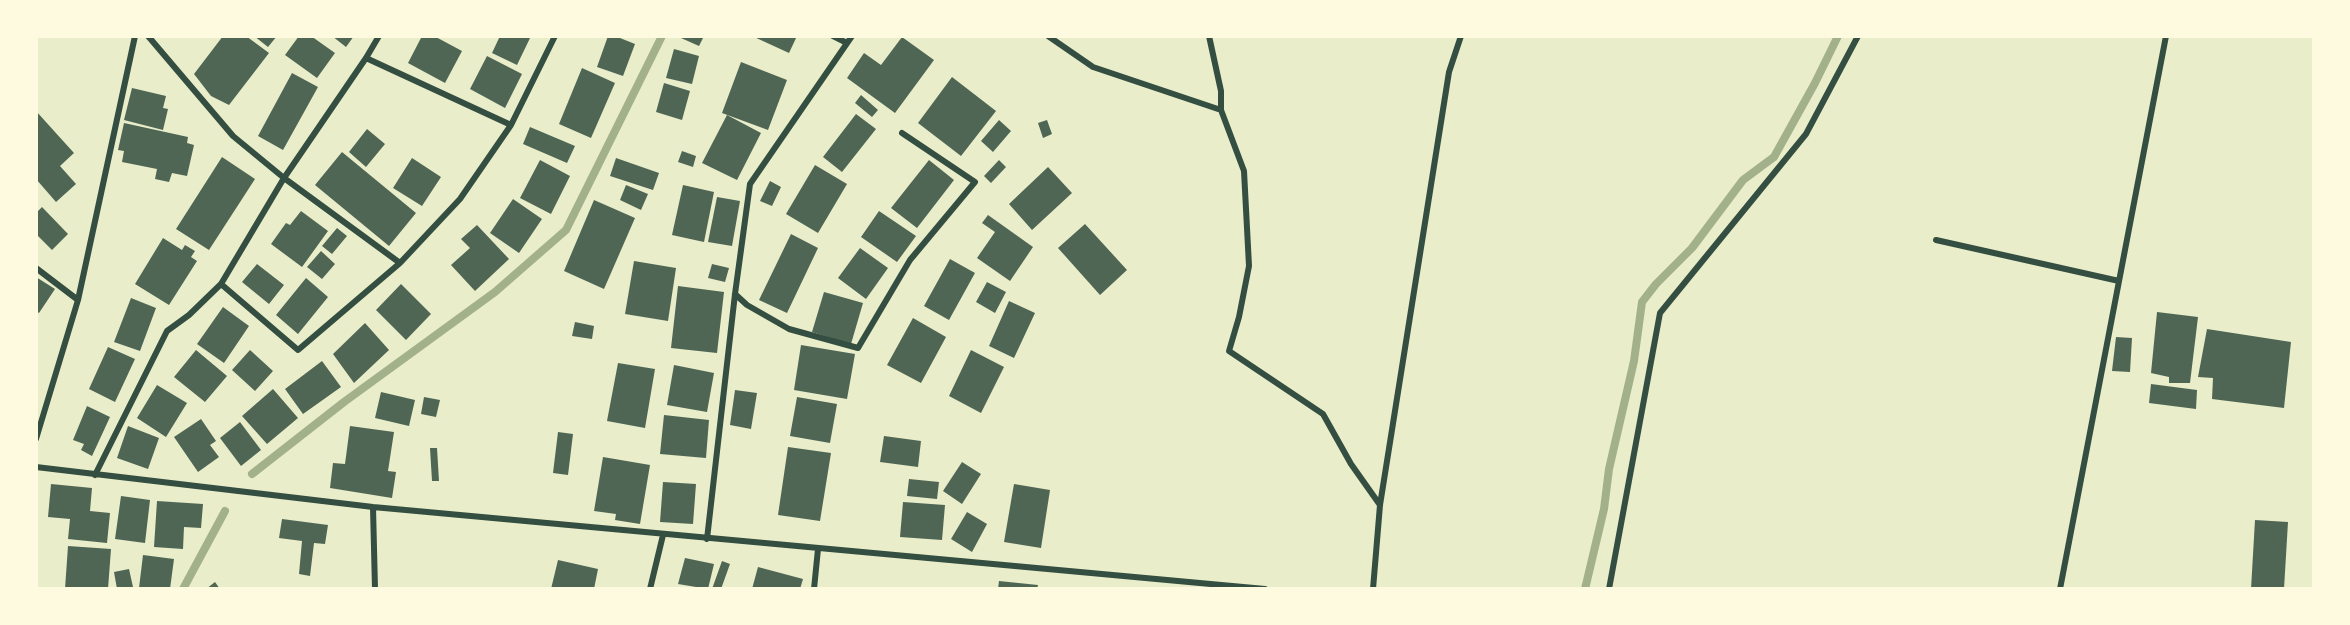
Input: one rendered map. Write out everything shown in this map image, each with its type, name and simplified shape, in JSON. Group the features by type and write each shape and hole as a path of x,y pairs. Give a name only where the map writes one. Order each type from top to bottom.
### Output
{"street":[{"path":"36,439 78,300 135,36"},
{"path":"148,36 233,136 284,178 400,263"},
{"path":"95,475 167,331 189,315 221,284 284,178 379,36"},
{"path":"221,284 298,350 400,263 460,199 511,125 555,36"},
{"path":"833,36 847,42"},
{"path":"707,539 750,184 852,36"},
{"path":"1048,36 1093,68 1221,110"},
{"path":"1209,36 1221,91 1221,110 1244,171 1249,266 1239,317 1229,351 1323,414 1351,464 1380,505"},
{"path":"1373,589 1380,505 1449,72 1461,36"},
{"path":"1609,589 1660,313 1806,134 1858,36"},
{"path":"2060,589 2166,36"},
{"path":"366,58 511,125"},
{"path":"735,294 747,305 789,329 858,348 910,260 975,182 902,134"},
{"path":"1935,240 2119,281"},
{"path":"36,268 78,300"},
{"path":"36,467 373,507 1265,589"},
{"path":"373,507 375,589"},
{"path":"650,589 663,535"},
{"path":"814,589 818,549"}],"building":[{"path":"223,36 246,36 269,53 229,105 211,96 194,74"},
{"path":"254,36 277,36 268,47"},
{"path":"299,36 311,36 335,53 317,78 285,55"},
{"path":"332,36 354,36 346,47"},
{"path":"422,36 434,36 462,51 445,83 408,63"},
{"path":"500,36 531,36 517,65 492,53"},
{"path":"608,36 615,36 635,44 623,76 597,67"},
{"path":"682,36 704,36 699,46 681,38"},
{"path":"752,36 797,36 789,53"},
{"path":"902,37 934,60 895,113 847,78 864,53 881,65"},
{"path":"674,49 699,56 692,84 666,78"},
{"path":"487,56 522,74 505,108 470,89"},
{"path":"741,62 787,80 768,130 722,113"},
{"path":"582,68 615,83 591,138 559,124"},
{"path":"292,73 318,87 283,150 258,136"},
{"path":"952,77 996,111 961,156 918,123"},
{"path":"664,83 690,91 682,120 656,112"},
{"path":"132,88 166,96 163,108 168,109 163,130 124,120"},
{"path":"861,95 878,110 872,117 855,103"},
{"path":"36,111 74,153 60,166 76,184 56,202 36,179"},
{"path":"856,114 876,129 842,172 823,157"},
{"path":"727,115 761,133 737,180 702,163"},
{"path":"999,120 1011,131 993,152 981,141"},
{"path":"1047,120 1052,134 1043,138 1038,123"},
{"path":"124,123 188,137 187,143 194,145 187,176 172,173 169,182 155,179 157,169 122,162 124,151 118,150"},
{"path":"530,127 575,146 567,163 523,144"},
{"path":"367,129 385,144 366,167 349,152"},
{"path":"682,151 696,156 693,167 678,162"},
{"path":"342,152 416,213 389,246 315,185"},
{"path":"222,157 255,179 209,250 176,229"},
{"path":"412,158 441,177 422,206 393,188"},
{"path":"616,158 659,173 653,190 610,176"},
{"path":"540,160 570,176 551,214 520,198"},
{"path":"929,160 954,180 917,228 891,208"},
{"path":"999,160 1006,167 991,183 984,176"},
{"path":"815,165 847,184 818,233 786,214"},
{"path":"1048,167 1072,193 1032,230 1009,204"},
{"path":"770,181 781,187 772,206 760,201"},
{"path":"626,185 648,194 641,210 620,200"},
{"path":"683,185 714,192 704,242 672,235"},
{"path":"717,197 740,201 732,246 708,242"},
{"path":"513,199 542,219 519,253 490,233"},
{"path":"594,200 635,218 604,289 564,271"},
{"path":"42,207 68,234 52,250 36,234 36,213"},
{"path":"301,211 328,231 302,267 271,244 286,223 290,225"},
{"path":"879,211 916,236 897,262 861,237"},
{"path":"988,215 1033,247 1010,281 977,258 995,232 982,223"},
{"path":"1085,224 1127,270 1100,295 1058,248"},
{"path":"477,225 509,259 475,291 451,265 470,248 461,239"},
{"path":"337,228 347,236 332,254 322,246"},
{"path":"791,234 818,248 787,313 759,300"},
{"path":"163,238 182,250 185,245 195,251 191,257 197,261 169,305 135,284"},
{"path":"860,248 888,268 866,299 838,278"},
{"path":"321,251 335,264 322,279 307,267"},
{"path":"950,259 975,273 949,320 924,306"},
{"path":"634,261 676,268 668,321 625,314"},
{"path":"257,264 284,285 269,304 242,282"},
{"path":"712,264 729,268 725,282 708,278"},
{"path":"36,277 55,289 39,313 36,311"},
{"path":"306,278 328,297 298,334 276,315"},
{"path":"987,282 1006,292 995,313 976,302"},
{"path":"401,284 431,314 406,340 376,310"},
{"path":"678,286 724,292 717,353 671,348"},
{"path":"824,292 863,303 851,344 812,332"},
{"path":"131,298 156,308 140,351 114,342"},
{"path":"1009,301 1035,313 1014,358 989,346"},
{"path":"223,307 249,326 224,363 197,344"},
{"path":"2157,312 2198,317 2190,383 2169,383 2169,377 2151,373"},
{"path":"913,318 946,337 921,383 887,365"},
{"path":"575,322 594,326 592,339 572,336"},
{"path":"365,323 389,350 354,383 333,354"},
{"path":"2207,329 2291,342 2284,408 2212,399 2213,378 2198,377"},
{"path":"2116,337 2132,338 2130,372 2112,371"},
{"path":"801,345 855,354 847,399 794,390"},
{"path":"108,347 135,359 115,402 89,389"},
{"path":"196,350 227,376 205,402 174,377"},
{"path":"250,350 273,371 255,391 232,370"},
{"path":"971,350 1004,367 981,413 949,396"},
{"path":"322,361 341,387 303,414 285,389"},
{"path":"618,363 655,369 645,428 607,421"},
{"path":"674,365 714,373 707,412 667,405"},
{"path":"2151,384 2197,390 2196,409 2149,403"},
{"path":"157,385 187,403 166,437 137,418"},
{"path":"273,389 298,418 267,444 242,416"},
{"path":"735,390 757,393 751,429 730,425"},
{"path":"381,392 415,400 409,426 375,418"},
{"path":"424,397 440,400 436,417 421,414"},
{"path":"797,397 837,404 830,443 790,436"},
{"path":"87,406 110,417 92,456 81,450 84,444 73,440"},
{"path":"664,415 709,420 706,458 660,454"},
{"path":"201,419 216,441 210,445 219,457 198,472 174,437"},
{"path":"240,422 261,450 241,466 220,438"},
{"path":"128,426 159,438 148,469 117,458"},
{"path":"350,426 394,432 388,471 396,472 392,498 330,488 333,463 345,464"},
{"path":"558,432 573,434 568,475 553,473"},
{"path":"884,436 921,441 918,467 880,462"},
{"path":"788,447 831,453 820,521 778,515"},
{"path":"430,448 437,448 439,481 432,481"},
{"path":"603,457 650,465 640,524 615,520 616,514 594,511"},
{"path":"962,462 981,474 962,504 943,491"},
{"path":"909,479 939,482 937,499 907,496"},
{"path":"663,482 696,484 693,524 660,522"},
{"path":"51,484 92,488 90,511 110,513 107,543 68,539 70,519 48,517"},
{"path":"1014,484 1050,490 1041,548 1004,542"},
{"path":"121,496 150,500 145,543 115,539"},
{"path":"157,501 203,504 201,528 184,527 183,549 154,547"},
{"path":"903,502 945,505 942,540 900,537"},
{"path":"967,512 987,524 972,552 951,539"},
{"path":"282,519 328,525 325,544 314,543 310,576 299,574 302,541 279,538"},
{"path":"2255,520 2288,522 2284,589 2251,589"},
{"path":"68,546 111,549 108,589 65,589"},
{"path":"143,555 174,559 170,589 139,588"},
{"path":"685,558 714,564 708,589 678,584"},
{"path":"558,560 598,569 594,589 551,589"},
{"path":"722,561 730,564 721,589 712,589"},
{"path":"758,567 803,579 800,589 752,589"},
{"path":"129,569 133,587 117,589 114,572"},
{"path":"999,581 1038,585 1037,589 998,589"},
{"path":"215,582 220,589 206,589"}],"waterway":[{"path":"252,474 344,402 495,292 566,230 662,36"},
{"path":"1585,589 1634,361 1642,302 1656,284 1692,248 1743,180 1774,157 1838,36"},
{"path":"183,589 225,511"}]}
